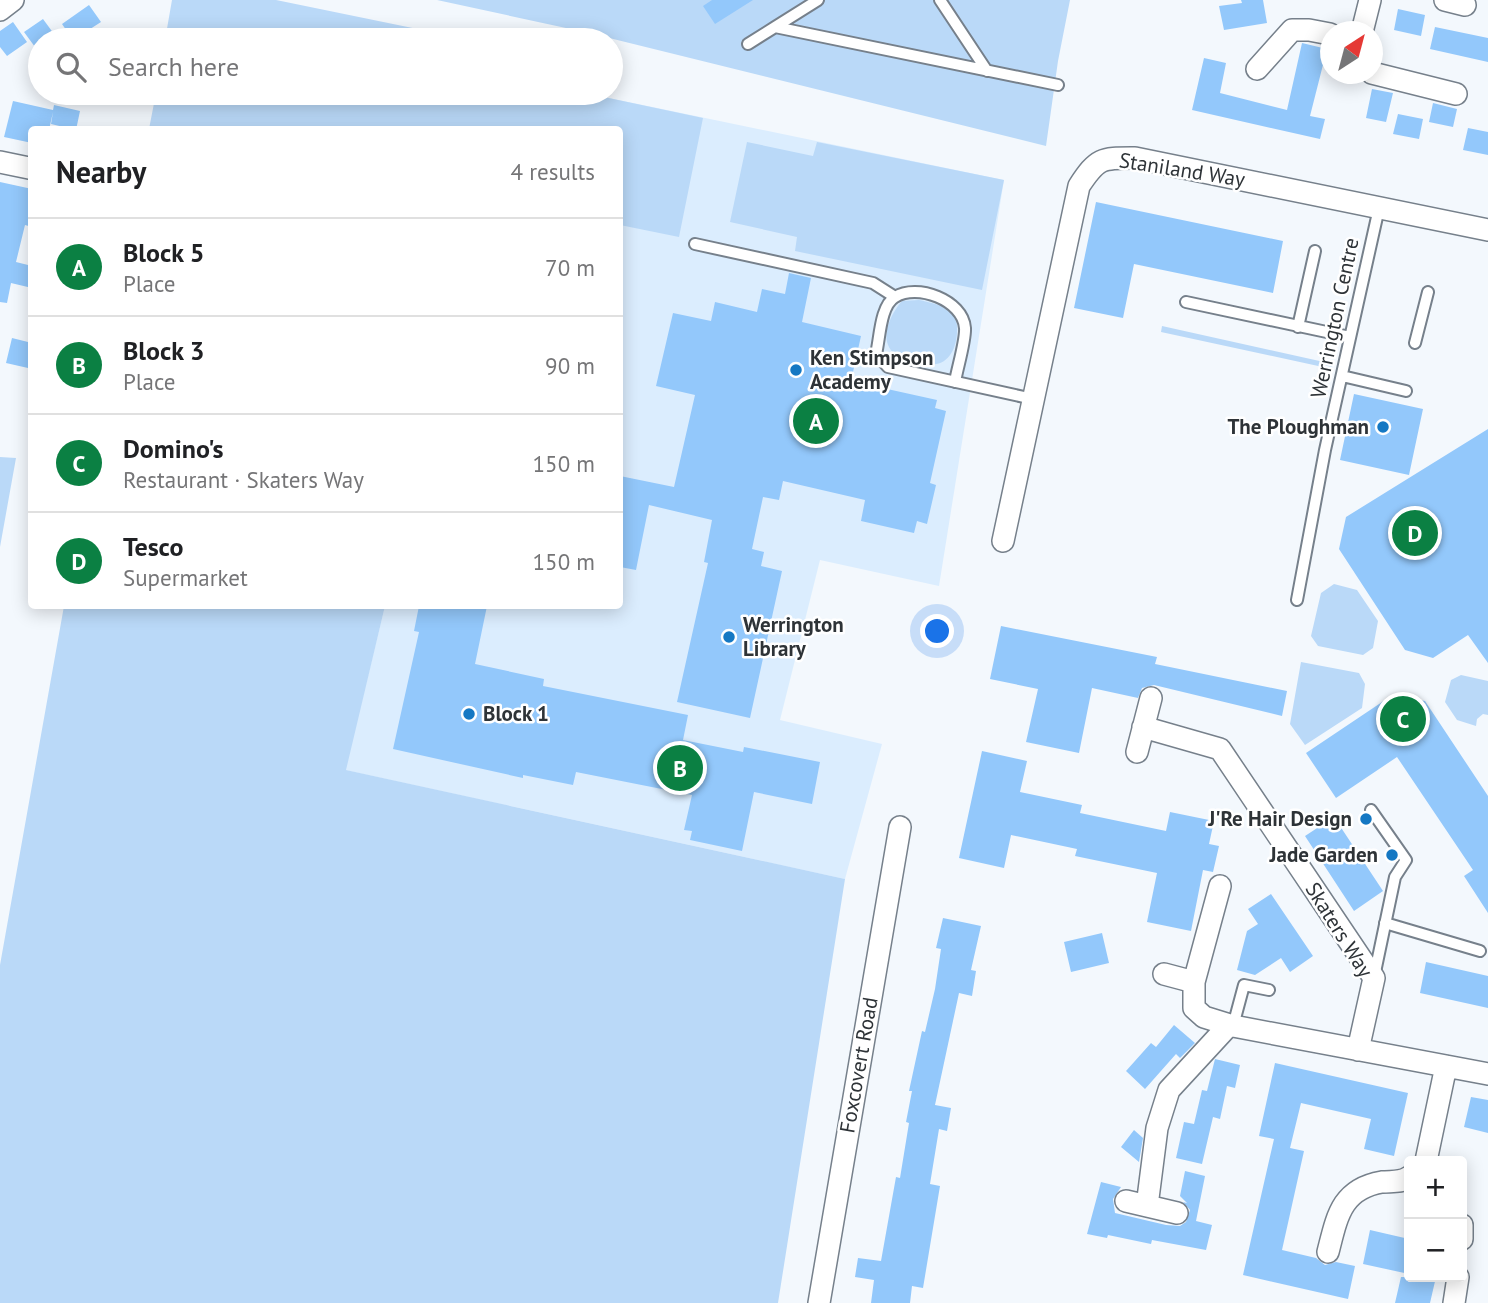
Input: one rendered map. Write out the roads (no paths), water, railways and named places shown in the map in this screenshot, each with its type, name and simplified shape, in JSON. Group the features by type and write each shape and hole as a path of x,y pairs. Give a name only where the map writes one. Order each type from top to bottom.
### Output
{"street":[{"path":"0,10 13,0"},
{"path":"1365,21 1370,0"},
{"path":"1257,69 1292,30 1320,32"},
{"path":"1383,76 1456,94"},
{"name":"Staniland Way","path":"1003,541 1079,186 1091,167 1108,158 1135,158 1488,230"},
{"path":"0,162 28,168"},
{"path":"1137,752 1151,698"},
{"name":"Skaters Way","path":"1143,727 1220,750 1374,978 1358,1050"},
{"name":"Foxcovert Road","path":"819,1303 900,827"},
{"path":"1220,886 1194,982 1194,1008 1204,1017 1231,1026 1488,1074"},
{"path":"1164,974 1194,982"},
{"path":"1147,1206 1157,1128 1169,1090 1231,1026"},
{"path":"1427,1156 1446,1066"},
{"path":"1328,1252 1338,1214 1356,1189 1381,1182 1404,1181"},
{"path":"1126,1201 1177,1213"},
{"path":"1459,1282 1461,1301"}],"lane":[{"path":"748,44 818,0"},
{"path":"940,0 987,71"},
{"path":"775,27 1058,85"},
{"name":"Werrington Centre","path":"1297,600 1325,450 1379,208"},
{"path":"695,244 873,283 895,297"},
{"path":"1298,327 1315,251"},
{"path":"955,382 965,327 956,307 938,296 913,292 895,297 886,307 876,354 888,367 955,382 1033,399"},
{"path":"1415,343 1428,292"},
{"path":"1186,302 1350,337"},
{"path":"1342,376 1406,391"},
{"path":"1371,810 1406,860 1395,877 1374,978"},
{"path":"1385,923 1480,951"},
{"path":"1231,1026 1244,985 1269,990"}],"place":[{"name":"Ken Stimpson Academy","path":"796,370"},
{"name":"Block 5","path":"816,421"},
{"name":"The Ploughman","path":"1383,427"},
{"name":"Tesco","path":"1415,533"},
{"name":"Werrington Library","path":"729,637"},
{"name":"Block 1","path":"469,714"},
{"name":"Domino's","path":"1403,719"},
{"name":"Block 3","path":"680,768"},
{"name":"J'Re Hair Design","path":"1366,819"},
{"name":"Jade Garden","path":"1392,855"}]}
